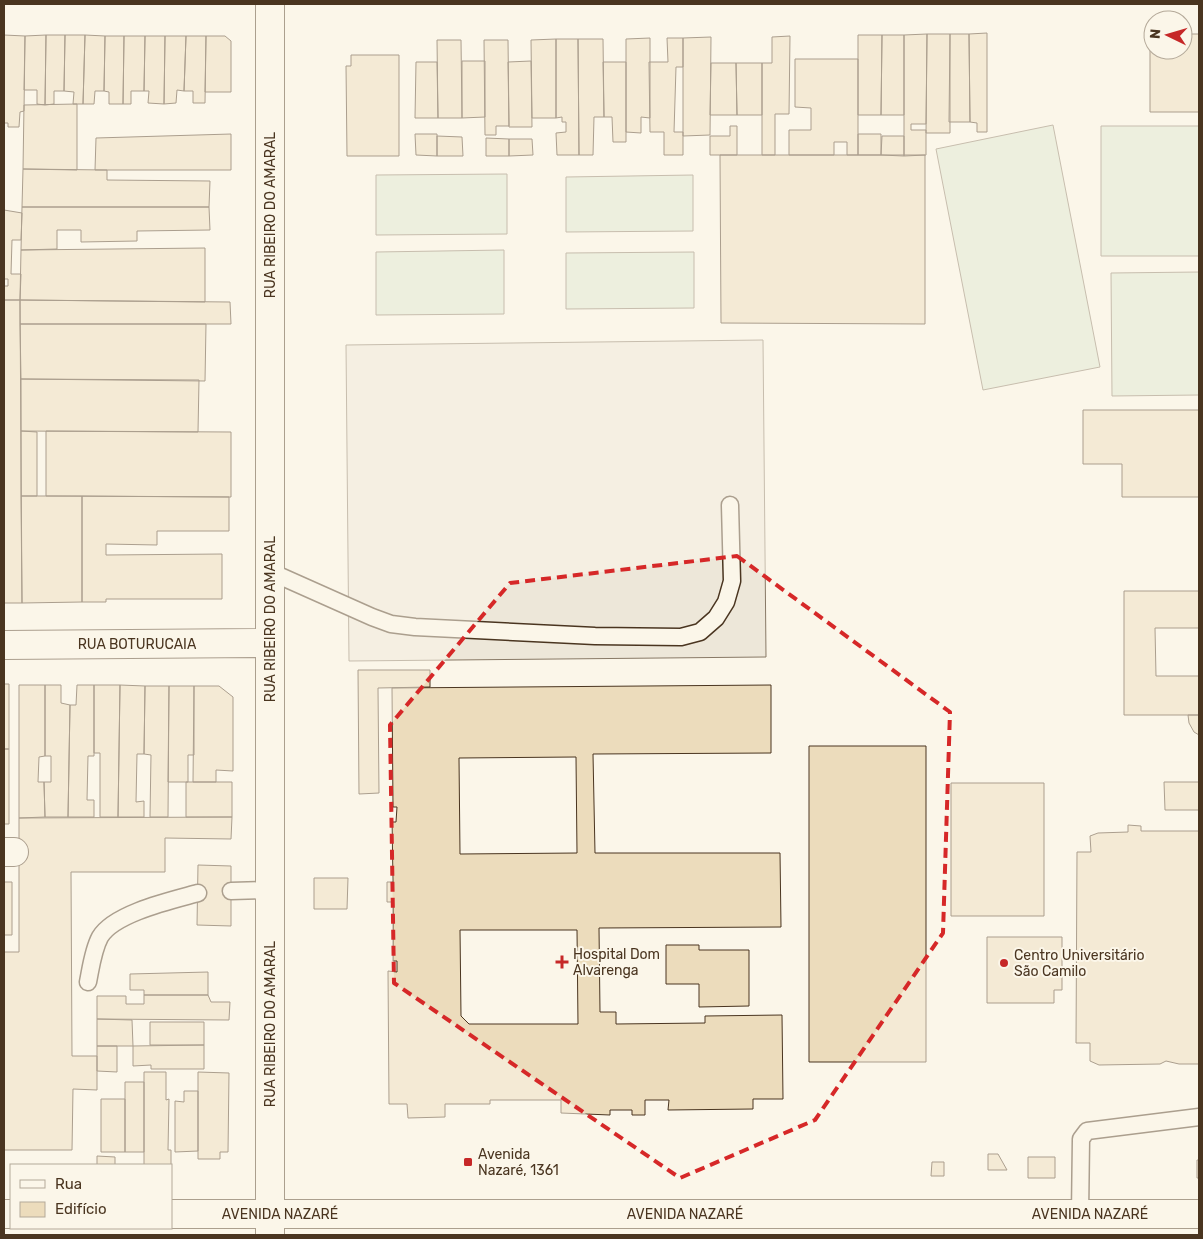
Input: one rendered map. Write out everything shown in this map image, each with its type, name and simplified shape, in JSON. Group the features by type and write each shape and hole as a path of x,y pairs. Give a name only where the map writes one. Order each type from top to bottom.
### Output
{"street":[{"name":"RUA RIBEIRO DO AMARAL","path":"270,4 270,1225"},
{"name":"RUA BOTURUCAIA","path":"4,645 270,643"},
{"name":"AVENIDA NAZARÉ","path":"172,1214 270,1225 1199,1214"}],"lane":[{"path":"271,572 391,624 576,635 681,637 700,632 716,618 726,602 732,581 730,505"},
{"path":"231,891 270,890"},
{"path":"88,982 96,946 101,934 110,926 166,901 198,893"},
{"path":"1080,1214 1082,1139 1087,1131 1199,1117"}],"highlighted area":[{"path":"737,556 950,712 943,933 815,1120 680,1178 394,983 390,725 510,583"}],"green space":[{"path":"1053,125 1100,367 983,390 936,149"},
{"path":"1101,126 1199,126 1199,256 1101,256"},
{"path":"507,174 507,234 376,235 376,175"},
{"path":"693,175 693,231 566,232 566,177"},
{"path":"504,250 504,314 376,315 376,252"},
{"path":"694,252 694,308 566,309 566,253"},
{"path":"1199,272 1199,395 1112,396 1111,273"}],"shaded area":[{"path":"763,340 766,657 349,661 346,345"}],"building":[{"path":"987,33 987,132 977,132 977,123 970,122 969,34"},
{"path":"927,34 926,124 911,124 911,130 926,130 926,155 904,156 904,35"},
{"path":"927,34 950,34 950,133 926,133"},
{"path":"950,34 969,34 970,122 949,122"},
{"path":"1193,34 1199,34 1199,112 1150,112 1150,60 1193,60"},
{"path":"4,35 25,36 24,111 20,112 19,127 8,127 8,123 4,123"},
{"path":"46,35 45,105 37,104 37,90 24,90 25,36"},
{"path":"46,35 65,35 64,91 54,91 54,104 45,105"},
{"path":"65,35 85,35 83,104 73,104 74,92 64,91"},
{"path":"85,35 105,36 104,91 95,91 94,104 83,104"},
{"path":"858,35 882,35 881,115 858,115"},
{"path":"882,35 904,35 904,115 881,115"},
{"path":"105,36 124,36 123,104 109,104 109,92 104,91"},
{"path":"124,36 145,36 144,91 131,91 131,104 123,104"},
{"path":"145,36 165,36 164,104 148,103 149,91 144,91"},
{"path":"165,36 186,36 184,91 177,90 176,103 164,104"},
{"path":"186,36 206,36 205,103 193,103 193,91 184,91"},
{"path":"206,36 225,36 231,41 231,92 205,92"},
{"path":"790,36 789,114 775,114 775,155 762,155 762,63 772,63 772,37"},
{"path":"711,37 710,135 683,136 683,38"},
{"path":"650,38 650,118 641,117 641,133 626,132 626,39"},
{"path":"667,38 683,38 683,67 676,67 674,132 683,132 683,155 664,155 664,132 650,132 649,62 668,62"},
{"path":"556,39 578,39 579,155 557,155 556,133 566,132 566,122 562,122 562,117 556,118"},
{"path":"556,39 556,118 532,118 531,40"},
{"path":"578,39 603,39 604,117 594,117 593,155 579,155"},
{"path":"437,40 461,40 462,118 438,118"},
{"path":"484,40 508,40 509,126 496,126 496,135 485,135"},
{"path":"351,55 399,55 399,156 347,156 346,66 351,66"},
{"path":"795,59 858,59 858,155 847,155 847,142 834,142 834,155 789,155 789,130 811,130 811,108 795,107"},
{"path":"462,61 485,61 485,117 462,118"},
{"path":"531,61 532,127 509,127 508,62"},
{"path":"416,62 437,62 438,118 415,118"},
{"path":"603,62 626,62 626,142 613,142 612,117 604,117"},
{"path":"711,63 736,63 737,115 710,115"},
{"path":"736,63 762,63 762,115 737,115"},
{"path":"77,104 77,170 23,169 24,105"},
{"path":"730,126 737,126 737,155 710,155 710,136 730,136"},
{"path":"231,134 231,170 95,170 96,138"},
{"path":"415,134 437,134 437,156 416,155"},
{"path":"858,134 881,134 881,155 858,155"},
{"path":"437,136 462,137 463,156 437,156"},
{"path":"882,136 904,136 904,156 881,155"},
{"path":"486,138 509,139 509,156 486,156"},
{"path":"509,139 532,139 533,155 509,156"},
{"path":"720,155 925,155 925,324 721,323"},
{"path":"23,169 107,170 107,180 210,181 209,207 22,207"},
{"path":"22,207 209,207 210,230 137,231 137,241 81,242 81,230 57,230 57,249 21,250"},
{"path":"4,210 22,213 21,240 12,240 11,274 21,274 20,300 4,300 4,286 8,286 8,279 4,279"},
{"path":"205,248 205,302 20,300 21,250"},
{"path":"4,300 20,300 22,603 4,603"},
{"path":"20,300 230,302 231,324 20,324"},
{"path":"20,324 206,324 205,381 21,379"},
{"path":"21,379 199,380 198,432 21,431"},
{"path":"1083,410 1199,410 1199,497 1122,497 1122,464 1083,464"},
{"path":"21,431 37,432 37,496 21,496"},
{"path":"46,431 231,432 231,497 46,496"},
{"path":"21,496 82,496 82,602 22,603"},
{"path":"82,496 229,497 229,531 157,531 157,545 106,544 106,555 222,554 222,599 106,599 106,602 82,602"},
{"path":"1124,591 1199,591 1199,628 1155,628 1156,676 1199,676 1199,715 1124,715"},
{"path":"358,670 430,670 430,687 378,688 379,793 359,794"},
{"path":"4,684 9,684 9,749 4,749"},
{"path":"19,685 45,685 45,756 39,757 38,782 44,782 45,817 19,818"},
{"path":"45,685 61,685 61,703 70,705 68,817 45,817 44,782 51,782 51,756 45,756"},
{"path":"77,685 94,685 94,756 88,756 87,800 94,800 94,817 68,817 70,705 76,705"},
{"path":"94,685 120,685 118,817 100,817 100,753 94,753"},
{"path":"120,685 145,686 144,754 137,754 136,802 144,801 144,817 118,817"},
{"path":"771,685 771,753 593,754 595,853 780,853 781,927 599,928 600,1012 616,1012 616,1024 705,1023 705,1016 782,1015 783,1099 753,1099 753,1109 668,1110 669,1100 645,1100 645,1115 632,1115 632,1110 610,1110 610,1115 561,1113 561,1100 490,1100 490,1104 445,1104 445,1117 408,1118 407,1104 389,1104 388,971 397,972 397,961 393,961 393,902 387,902 387,882 393,882 392,822 396,822 397,807 393,807 392,688","holes":["576,757 577,853 460,854 459,758","460,930 577,930 578,1024 469,1024 461,1016"]},
{"path":"145,686 169,686 168,817 150,817 151,755 144,754"},
{"path":"169,686 194,686 194,755 188,755 188,782 168,782"},
{"path":"194,686 219,686 233,697 233,771 216,770 216,782 193,782"},
{"path":"1188,715 1199,715 1199,735 1194,732 1189,723"},
{"path":"809,746 926,746 926,1062 809,1062"},
{"path":"4,749 9,749 9,824 4,824"},
{"path":"186,782 232,782 232,817 186,817"},
{"path":"1164,782 1199,782 1199,810 1165,810"},
{"path":"951,783 1044,783 1044,916 951,916"},
{"path":"232,817 231,839 165,838 165,872 71,872 72,1056 97,1056 97,1090 73,1089 72,1150 4,1150 4,952 19,952 19,818"},
{"path":"1128,825 1141,826 1141,831 1199,831 1199,1064 1179,1064 1166,1061 1160,1064 1099,1065 1090,1061 1090,1043 1076,1043 1077,852 1091,852 1090,836 1098,833 1128,832"},
{"path":"198,865 231,866 231,926 197,925"},
{"path":"314,878 348,878 347,909 314,909"},
{"path":"4,882 12,882 12,935 4,935"},
{"path":"987,937 1062,937 1062,990 1054,990 1054,1003 987,1003"},
{"path":"666,945 699,945 699,950 749,950 749,1006 699,1007 699,984 666,984"},
{"path":"208,972 208,995 144,995 144,990 130,990 130,974"},
{"path":"144,995 208,995 211,1002 230,1002 229,1020 97,1019 97,996 126,996 126,1004 144,1004"},
{"path":"97,1019 132,1020 133,1046 97,1046"},
{"path":"150,1022 204,1022 204,1045 150,1045"},
{"path":"204,1045 204,1069 151,1069 151,1065 133,1066 133,1046"},
{"path":"97,1046 117,1046 117,1072 97,1071"},
{"path":"144,1072 166,1072 166,1100 169,1099 168,1150 171,1150 171,1164 144,1164"},
{"path":"198,1072 229,1073 228,1152 220,1152 220,1159 198,1159"},
{"path":"125,1082 144,1082 144,1152 125,1152"},
{"path":"184,1091 198,1091 198,1151 175,1152 175,1101 184,1102"},
{"path":"101,1099 125,1099 125,1152 101,1152"},
{"path":"988,1154 998,1154 1007,1170 988,1170"},
{"path":"97,1156 115,1157 115,1164 97,1164"},
{"path":"1028,1157 1055,1157 1055,1178 1028,1178"},
{"path":"1197,1160 1199,1160 1199,1178 1197,1178"},
{"path":"932,1162 944,1162 944,1176 931,1176"}],"place":[{"name":"Hospital Dom Alvarenga","path":"562,962"},
{"name":"Centro Universitário São Camilo","path":"1004,963"},
{"name":"Avenida Nazaré, 1361","path":"468,1162"}]}
